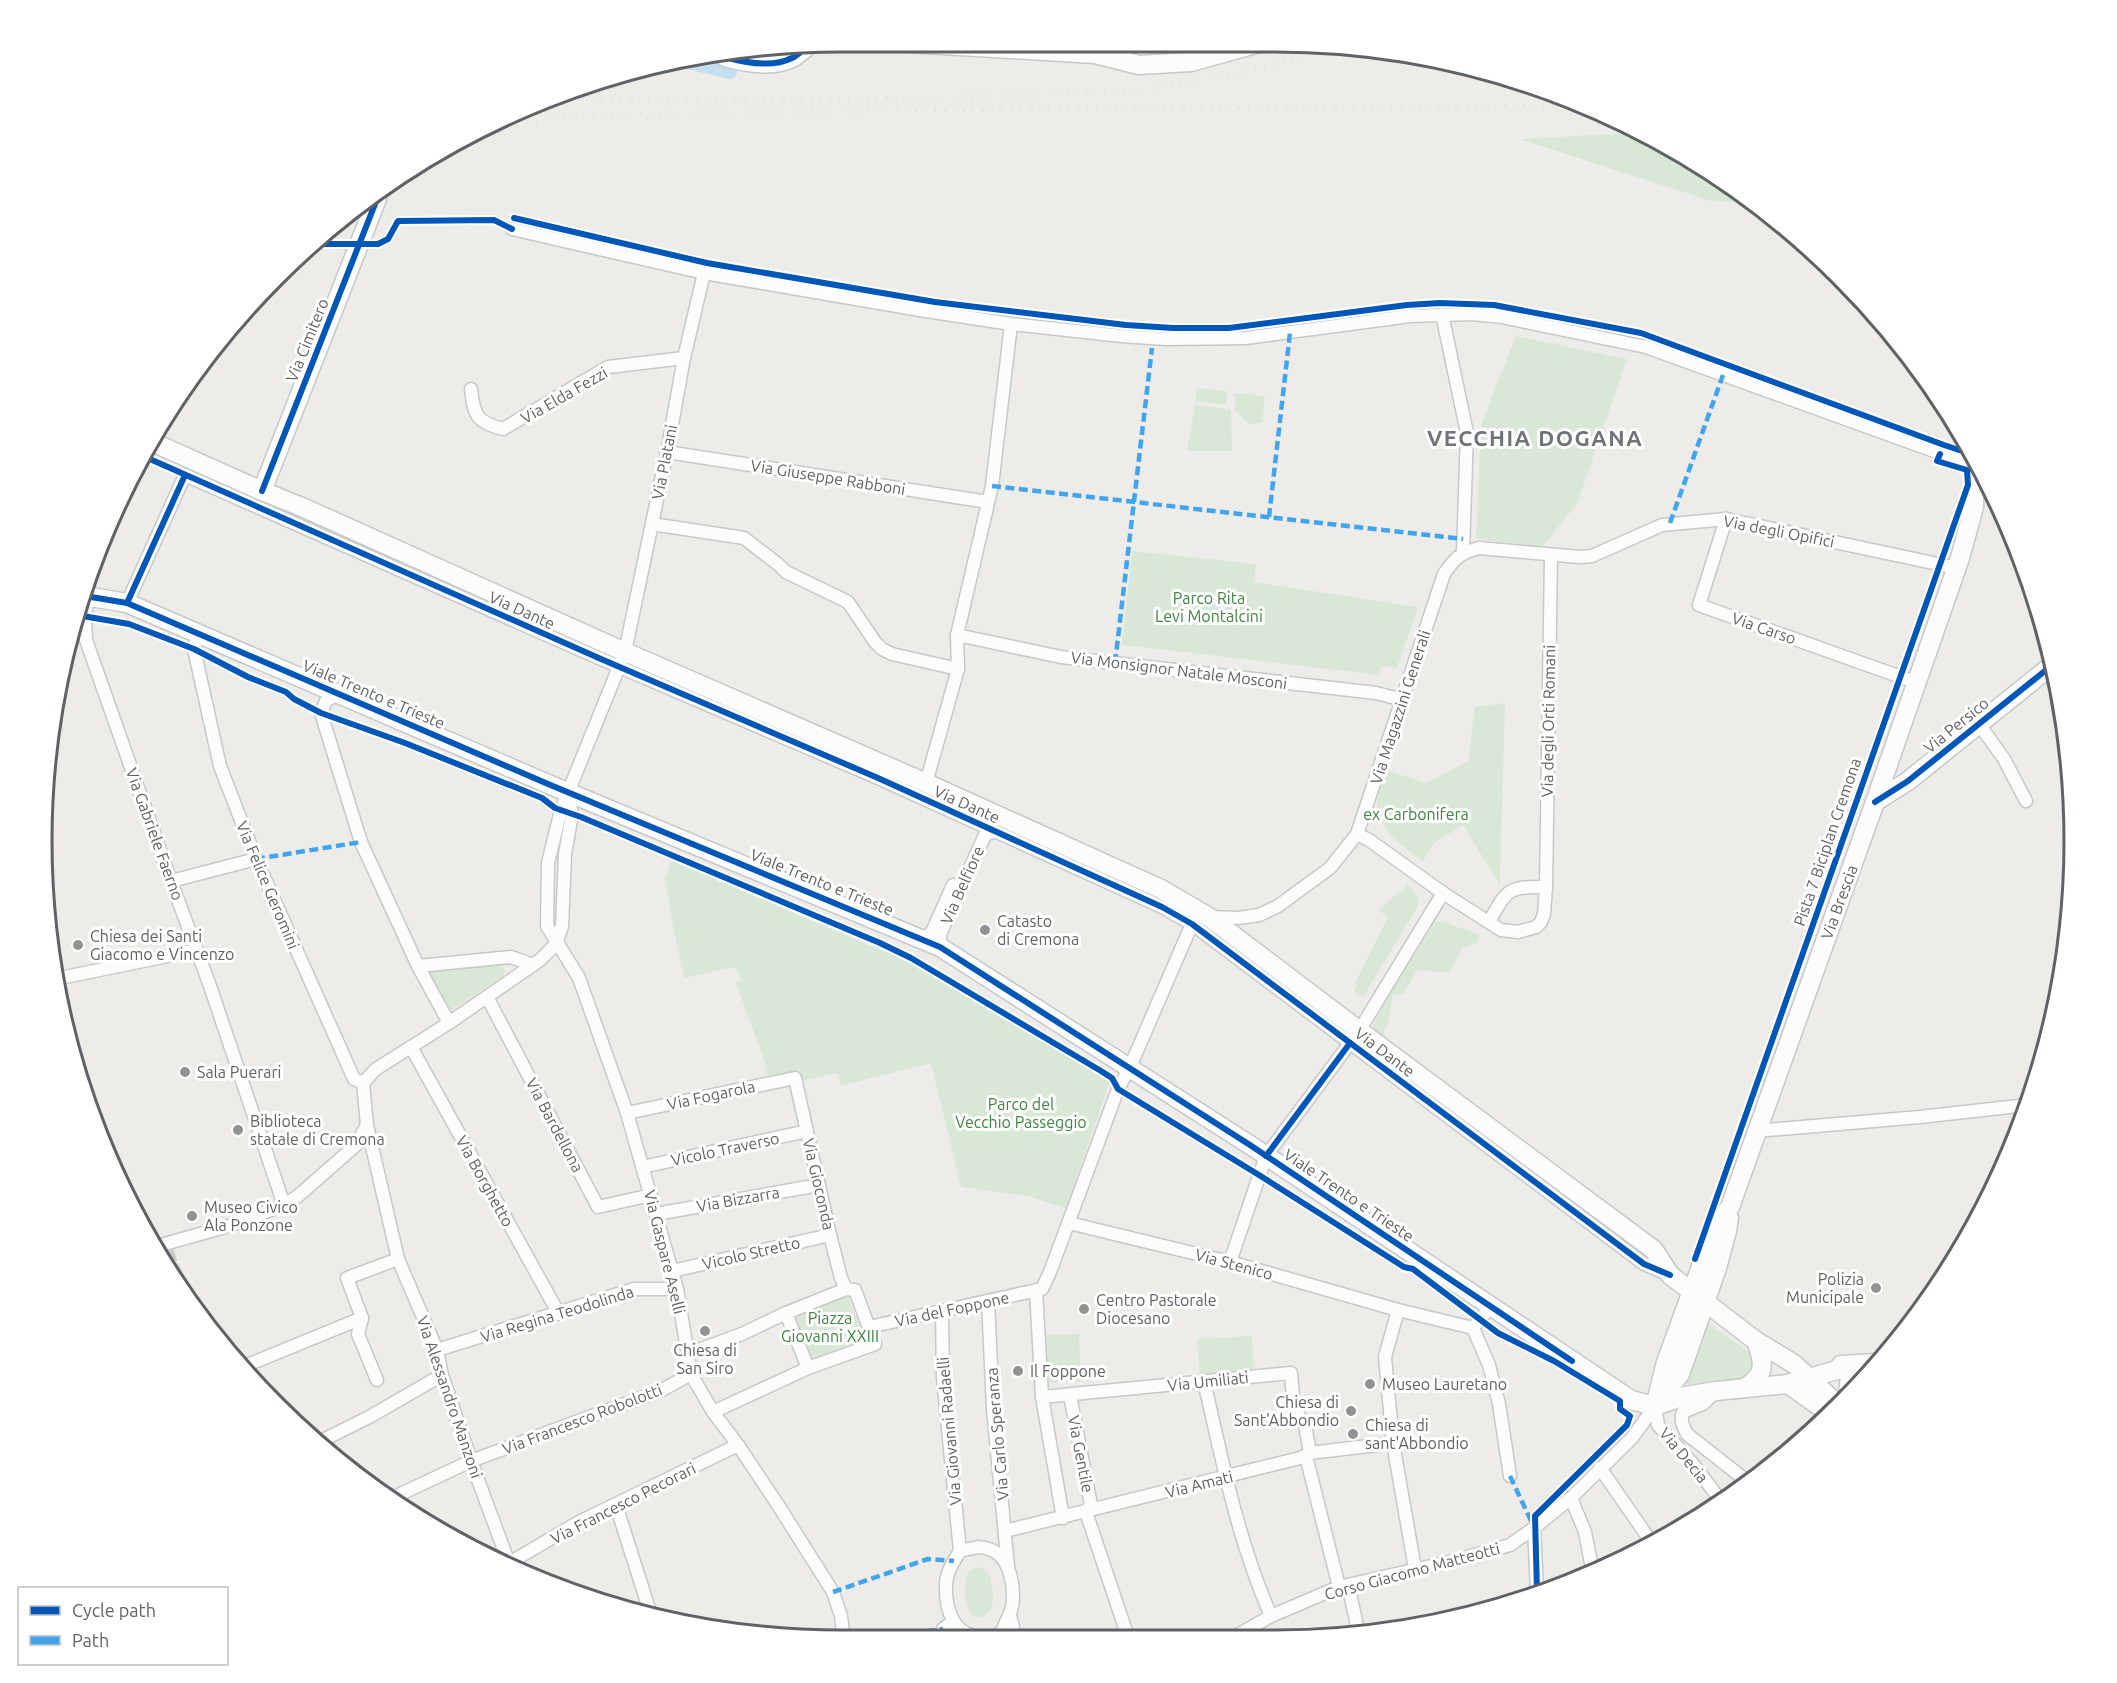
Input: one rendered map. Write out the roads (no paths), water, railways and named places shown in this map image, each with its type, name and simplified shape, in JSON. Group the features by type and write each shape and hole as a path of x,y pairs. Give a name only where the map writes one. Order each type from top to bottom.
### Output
{"main road":[{"path":"1104,52 1139,65 1191,62 1229,52"},
{"path":"735,60 766,64 792,58 797,54"},
{"name":"Via Cimitero","path":"259,499 374,206"},
{"name":"Via Dante","path":"159,445 205,466 259,499 302,507 622,660 801,729 1161,889 1209,917 1354,1037 1447,1095 1654,1250 1670,1275 1756,1341 1794,1364 1832,1400"},
{"name":"Via Brescia","path":"1699,1296 1716,1227 1730,1207 1956,568 1974,507 1978,483"},
{"name":"Viale Trento e Trieste","path":"91,597 127,603 567,792 924,938 1130,1067 1630,1400 1655,1406"},
{"name":"Via Persico","path":"1875,802 1908,781 2045,671"},
{"path":"1889,761 1890,771 1908,781"},
{"path":"1730,1207 1727,1231 1717,1268 1717,1283 1724,1302 1740,1329"},
{"path":"1655,1406 1666,1362 1699,1296 1717,1268"},
{"path":"1744,1389 1755,1382 1762,1369 1761,1355 1756,1341"},
{"path":"1794,1364 1867,1364"},
{"path":"1655,1406 1685,1396 1788,1384 1834,1372 1842,1365"},
{"path":"1842,1365 1846,1386"},
{"path":"1788,1384 1823,1409"}],"street":[{"path":"512,229 704,273 1011,324 1122,336 1246,338 1410,316 1503,317 1646,347 1971,470"},
{"name":"Via Platani","path":"567,792 622,660 667,452 684,358 704,273"},
{"path":"1442,315 1467,433 1463,552"},
{"path":"926,783 958,669 957,635 992,486 1011,324"},
{"name":"Via Elda Fezzi","path":"471,388 474,411 485,424 503,429 608,367 684,358"},
{"name":"Via Giuseppe Rabboni","path":"667,452 988,502"},
{"path":"127,603 185,475 205,466"},
{"name":"Via Dante","path":"185,475 259,499"},
{"name":"Via degli Opifici","path":"1463,552 1479,548 1551,556 1592,556 1662,525 1726,519 1956,568"},
{"name":"Via Carso","path":"1726,519 1698,605 1915,682"},
{"path":"652,524 744,538 786,572 848,602 882,649 892,654 958,669"},
{"name":"Via Magazzini Generali","path":"1209,917 1238,918 1259,915 1278,906 1330,868 1357,834 1444,574 1463,552"},
{"name":"Via degli Orti Romani","path":"1357,834 1501,930 1518,933 1536,927 1541,922 1544,914 1546,887 1551,556"},
{"name":"Via Gabriele Faerno","path":"85,617 87,640 197,950 284,1205"},
{"name":"Via Felice Geromini","path":"198,634 194,649 220,766 256,859 354,1079 363,1083"},
{"name":"Via Monsignor Natale Mosconi","path":"957,635 1061,657 1376,693 1403,700"},
{"name":"Via Dante","path":"622,660 777,735 878,778 1162,907 1192,924 1354,1037 1418,1094 1644,1264 1670,1275"},
{"path":"339,693 327,701 321,712 361,842 418,966 449,1023"},
{"path":"1979,724 2004,759 2026,801"},
{"path":"777,735 801,729"},
{"path":"862,755 878,778"},
{"name":"Via Gaspare Aselli","path":"567,792 548,873 547,926 579,978 627,1113 677,1289 691,1374 713,1412 738,1445 833,1592 841,1616 843,1630"},
{"name":"Via Belfiore","path":"924,938 932,932 978,832 975,822"},
{"name":"Via Belfiore","path":"940,947 940,934 985,835 995,831"},
{"path":"1028,846 1059,842"},
{"path":"171,881 256,859"},
{"path":"1489,922 1508,892 1523,886 1546,887"},
{"path":"1230,1262 1266,1156 1354,1037 1443,893"},
{"path":"1063,1518 1042,1397 1036,1290 1042,1289 1050,1272 1116,1096 1192,924"},
{"path":"165,1247 232,1225 284,1205 298,1196 356,1146 367,1125 363,1083 376,1069 488,997 533,965 556,944"},
{"path":"65,977 197,950"},
{"path":"418,966 511,957 533,965"},
{"name":"Via Bardellona","path":"488,997 598,1207 651,1195"},
{"name":"Via Borghetto","path":"411,1047 559,1314"},
{"name":"Via Fogarola","path":"627,1113 795,1078"},
{"name":"Via Gioconda","path":"795,1078 830,1235 846,1289"},
{"name":"Via Dante","path":"1418,1094 1447,1095"},
{"path":"1756,1131 1920,1117 2019,1105"},
{"name":"Via Alessandro Manzoni","path":"367,1125 398,1259 437,1350 442,1376 507,1555"},
{"name":"Vicolo Traverso","path":"642,1167 807,1131"},
{"name":"Via Bizzarra","path":"656,1214 819,1185"},
{"name":"Via Stenico","path":"1069,1223 1230,1262 1398,1310"},
{"name":"Vicolo Stretto","path":"672,1271 830,1235"},
{"path":"376,1380 358,1334 362,1318 347,1278 398,1259"},
{"name":"Via Regina Teodolinda","path":"437,1350 634,1289 677,1289"},
{"path":"688,1354 742,1334 786,1313 846,1289 855,1290 875,1344 808,1368 713,1412"},
{"name":"Via del Foppone","path":"869,1327 1036,1290"},
{"name":"Via Carlo Speranza","path":"988,1301 993,1409 1008,1568"},
{"path":"1473,1328 1491,1306"},
{"path":"1415,1569 1393,1443 1384,1358 1398,1310 1473,1328"},
{"name":"Via Giovanni Radaelli","path":"942,1311 943,1378 960,1551"},
{"path":"786,1313 808,1368"},
{"path":"250,1364 362,1318"},
{"path":"1473,1328 1489,1365 1499,1404 1510,1476"},
{"name":"Via Umiliati","path":"1042,1397 1291,1373 1294,1408 1305,1425 1308,1454"},
{"name":"Via Francesco Robolotti","path":"398,1494 471,1461 662,1390 691,1374"},
{"path":"326,1439 442,1376"},
{"path":"1204,1380 1225,1477 1257,1583 1271,1616"},
{"path":"1716,1391 1703,1404 1683,1412 1680,1419 1687,1434 1742,1477"},
{"name":"Via Gentile","path":"1070,1395 1091,1505 1086,1512"},
{"name":"Via Decia","path":"1655,1406 1658,1425 1693,1464 1717,1496"},
{"name":"Corso Giacomo Matteotti","path":"1246,1630 1271,1616 1343,1586 1510,1545 1571,1498 1637,1432 1655,1406"},
{"name":"Via Amati","path":"1005,1531 1225,1477 1308,1454 1393,1443"},
{"name":"Via Francesco Pecorari","path":"517,1560 579,1522 738,1445"},
{"path":"1693,1464 1707,1450"},
{"path":"1308,1454 1343,1586 1356,1626"},
{"path":"1600,1468 1648,1536"},
{"path":"1571,1498 1586,1532 1591,1564"},
{"path":"616,1505 648,1606"},
{"path":"1086,1512 1126,1630"},
{"path":"1534,1528 1537,1586"},
{"path":"960,1630 953,1622 948,1606 946,1584 948,1573 960,1551 978,1547 990,1548 999,1554 1008,1568 1012,1582 1010,1615 1014,1630"},
{"path":"1002,1630 1010,1615"},
{"path":"944,1630 953,1622"}],"waterway":[{"path":"702,66 730,72"}],"railway":[{"path":"575,99 838,99 1089,93 1167,86 1218,77 1315,54"},
{"path":"538,114 1557,105"},
{"path":"520,122 538,122"}],"place":[{"name":"Catasto di Cremona","path":"985,930"},
{"name":"Chiesa dei Santi Giacomo e Vincenzo","path":"78,945"},
{"name":"Sala Puerari","path":"185,1072"},
{"name":"Biblioteca statale di Cremona","path":"238,1130"},
{"name":"Museo Civico Ala Ponzone","path":"192,1216"},
{"name":"Polizia Municipale","path":"1876,1288"},
{"name":"Centro Pastorale Diocesano","path":"1084,1309"},
{"name":"Chiesa di San Siro","path":"705,1331"},
{"name":"Il Foppone","path":"1018,1371"},
{"name":"Museo Lauretano","path":"1370,1384"},
{"name":"Chiesa di Sant'Abbondio","path":"1351,1411"},
{"name":"Chiesa di sant'Abbondio","path":"1353,1434"}],"district":[{"name":"VECCHIA DOGANA","path":"1535,438"}],"park label":[{"name":"Parco Rita Levi Montalcini","path":"1209,607"},
{"name":"ex Carbonifera","path":"1416,814"},
{"name":"Parco del Vecchio Passeggio","path":"1021,1113"},
{"name":"Piazza Giovanni XXIII","path":"830,1327"}]}
